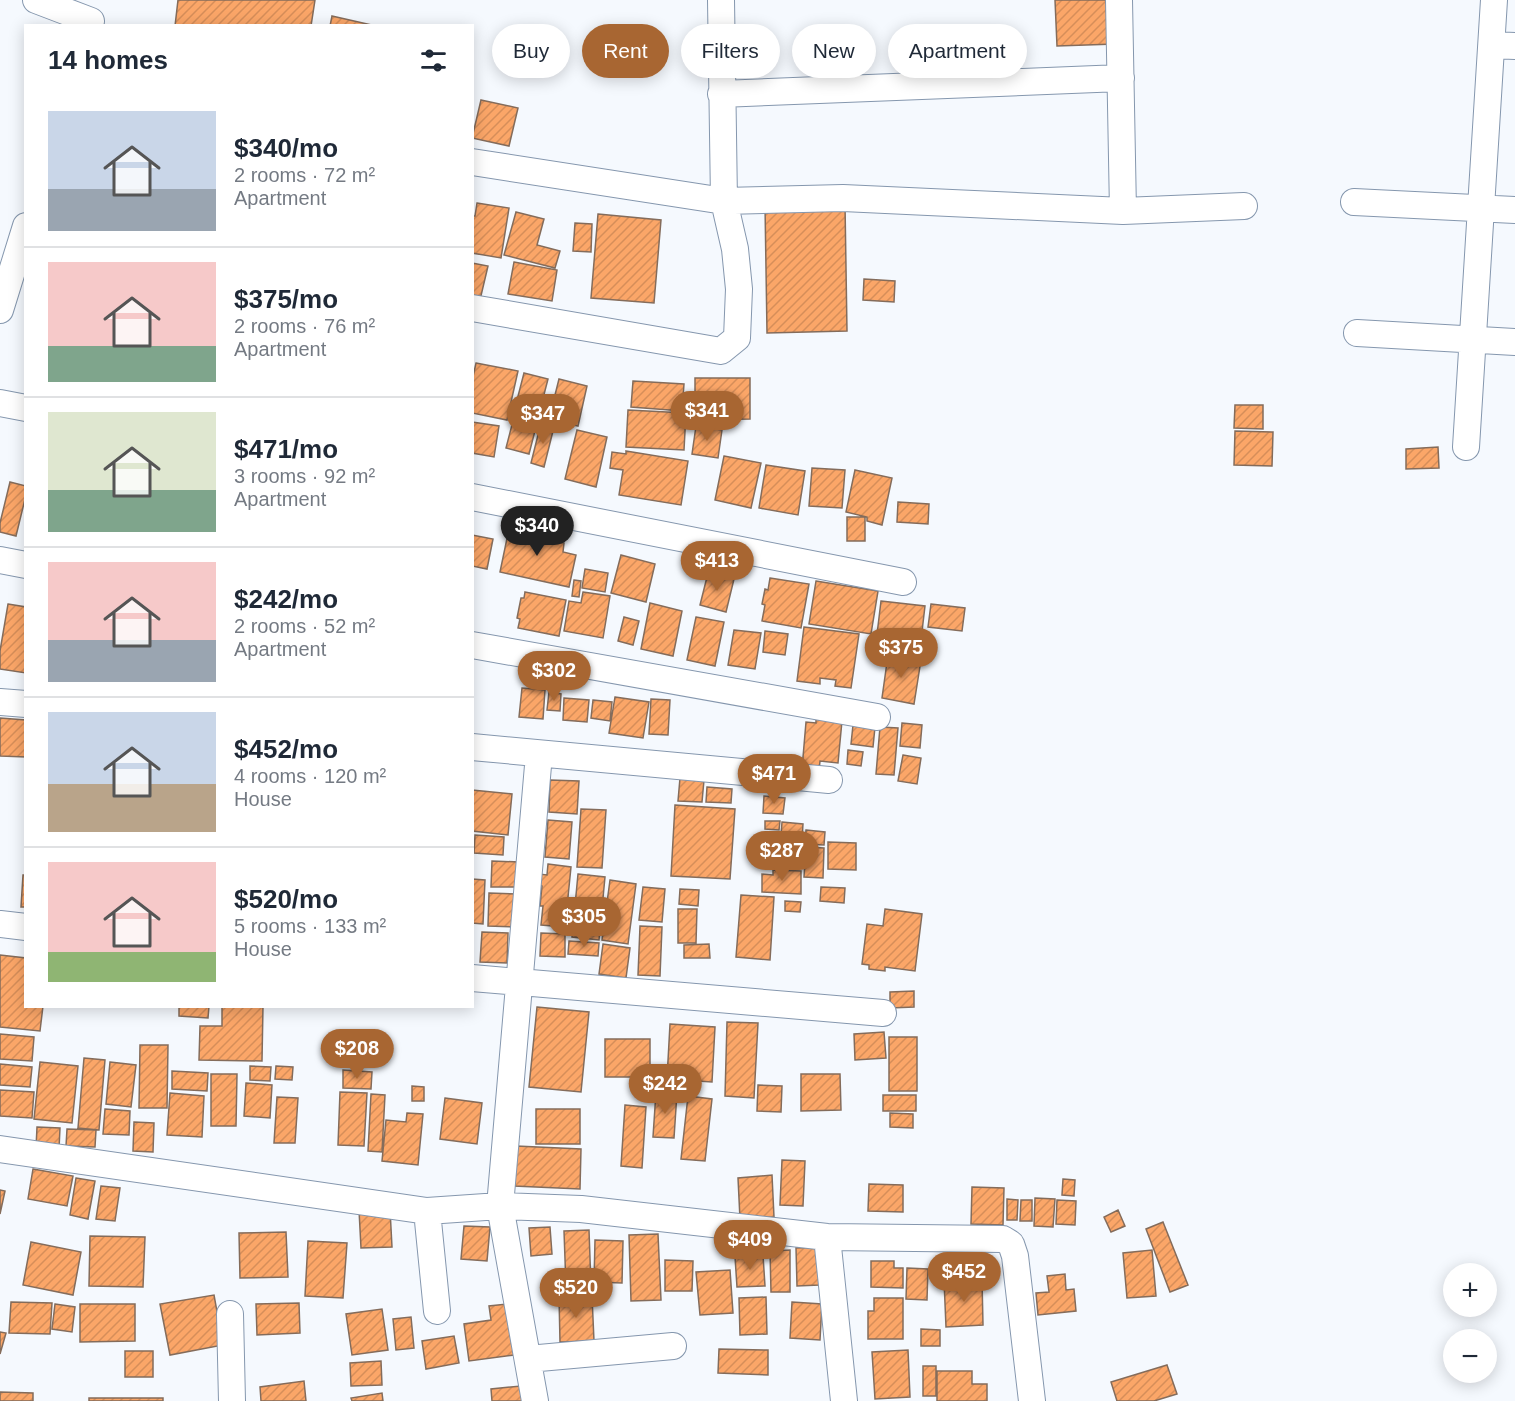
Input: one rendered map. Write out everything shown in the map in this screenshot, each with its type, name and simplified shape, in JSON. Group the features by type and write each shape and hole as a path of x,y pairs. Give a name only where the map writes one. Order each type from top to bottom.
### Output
{"street":[{"path":"36,0 92,15"},
{"path":"474,308 721,351 737,338 739,289 735,249 724,201 721,0"},
{"path":"1119,0 1124,211"},
{"path":"1466,447 1481,207 1503,45 1494,0"},
{"path":"721,94 1121,78"},
{"path":"474,162 724,201 843,198 1124,211 1244,206"},
{"path":"1354,202 1515,210"},
{"path":"0,310 24,232"},
{"path":"1357,333 1515,342"},
{"path":"0,403 24,408"},
{"path":"474,497 903,582"},
{"path":"0,560 24,565"},
{"path":"474,645 877,717"},
{"path":"0,702 24,704"},
{"path":"474,747 829,780"},
{"path":"535,1401 500,1206 539,754"},
{"path":"0,924 24,927"},
{"path":"474,978 883,1013"},
{"path":"0,1149 427,1211 500,1206 581,1209 827,1237 1003,1239 1011,1244 1015,1256 1032,1401"},
{"path":"427,1211 437,1311"},
{"path":"827,1237 843,1401"},
{"path":"230,1314 232,1401"},
{"path":"528,1359 673,1346"}],"building":[{"path":"178,0 315,0 311,24 175,24"},
{"path":"1055,0 1114,0 1115,44 1057,46"},
{"path":"332,16 367,24 330,24"},
{"path":"481,100 518,108 509,146 474,138"},
{"path":"477,203 509,208 501,258 474,253"},
{"path":"845,204 847,331 767,333 765,205"},
{"path":"516,212 544,219 537,245 560,251 555,268 504,255"},
{"path":"598,214 661,220 654,303 591,298"},
{"path":"575,223 592,224 591,252 573,251"},
{"path":"514,262 557,270 552,301 508,294"},
{"path":"474,263 488,266 480,300 474,299"},
{"path":"864,279 895,281 894,302 863,300"},
{"path":"476,363 518,371 507,420 474,413"},
{"path":"524,373 548,379 540,410 516,404"},
{"path":"695,378 750,378 750,419 688,420 688,394 695,394"},
{"path":"559,379 587,386 578,426 549,419"},
{"path":"633,381 684,384 682,411 631,407"},
{"path":"1235,405 1263,405 1263,429 1234,428"},
{"path":"628,410 686,413 684,450 626,447"},
{"path":"514,417 537,423 529,454 506,448"},
{"path":"474,422 499,426 494,457 474,453"},
{"path":"541,423 554,427 544,467 531,463"},
{"path":"696,426 722,430 718,458 692,454"},
{"path":"577,430 607,437 596,487 565,479"},
{"path":"1235,431 1273,432 1272,466 1234,465"},
{"path":"1438,447 1439,468 1406,469 1406,449"},
{"path":"626,451 688,461 681,505 619,495 623,470 610,468 612,452 626,454"},
{"path":"724,456 761,463 751,508 715,500"},
{"path":"766,465 805,471 798,515 759,508"},
{"path":"812,468 845,470 842,508 809,506"},
{"path":"855,470 892,478 882,525 867,521 867,517 846,512"},
{"path":"10,482 24,486 24,503 16,536 0,532"},
{"path":"898,502 929,504 928,524 897,522"},
{"path":"847,517 865,517 865,541 847,541"},
{"path":"510,524 534,529 533,533 564,543 563,552 576,555 569,587 500,572"},
{"path":"474,535 493,539 487,569 474,566"},
{"path":"621,555 655,564 646,602 611,593"},
{"path":"585,569 608,573 605,592 582,588"},
{"path":"708,573 734,579 726,612 700,605"},
{"path":"770,578 809,584 801,628 762,621 765,605 762,604"},
{"path":"574,580 581,581 579,597 572,596"},
{"path":"816,581 878,591 871,634 809,624"},
{"path":"525,592 566,600 559,636 518,628 520,619 517,618 521,598 524,598"},
{"path":"583,592 610,596 603,638 564,631 569,601 581,603"},
{"path":"881,601 925,606 919,657 875,651"},
{"path":"650,603 682,611 673,656 641,649"},
{"path":"8,604 24,607 24,673 0,669 0,651"},
{"path":"931,604 965,608 962,631 928,627"},
{"path":"624,617 639,621 633,645 618,641"},
{"path":"696,617 724,622 715,666 687,660"},
{"path":"804,627 859,634 851,688 835,686 836,680 820,678 820,684 797,681"},
{"path":"734,630 761,633 755,669 728,665"},
{"path":"765,631 788,634 785,655 763,652"},
{"path":"888,655 921,660 914,704 882,698"},
{"path":"522,688 545,690 543,719 519,717"},
{"path":"549,692 561,694 560,711 547,710"},
{"path":"615,697 649,702 643,738 609,733"},
{"path":"564,698 589,700 587,722 563,720"},
{"path":"651,699 670,700 668,735 649,734"},
{"path":"593,700 612,702 610,721 591,718"},
{"path":"0,718 24,720 24,757 0,756"},
{"path":"816,719 842,721 838,763 820,761 819,771 802,769 806,722 816,723"},
{"path":"902,723 922,725 920,748 900,746"},
{"path":"853,725 875,727 873,747 851,744"},
{"path":"880,727 898,728 894,775 876,774"},
{"path":"848,750 863,752 861,766 847,764"},
{"path":"903,755 921,758 917,784 898,781"},
{"path":"680,778 704,780 702,802 678,801"},
{"path":"550,780 579,781 577,814 549,812"},
{"path":"707,787 732,789 731,803 706,802"},
{"path":"474,790 512,794 508,835 474,831"},
{"path":"764,796 785,798 783,814 763,813"},
{"path":"675,805 735,809 730,879 671,876"},
{"path":"581,809 606,810 602,868 577,867"},
{"path":"548,820 572,822 569,859 545,857"},
{"path":"765,821 780,821 779,830 765,829"},
{"path":"782,822 803,824 800,868 762,865 764,833 781,835"},
{"path":"806,830 825,832 824,845 805,844"},
{"path":"475,835 504,837 503,855 474,853"},
{"path":"828,842 856,843 856,870 828,869"},
{"path":"806,847 824,848 823,878 804,877"},
{"path":"492,861 519,862 518,887 491,887"},
{"path":"548,864 571,867 565,927 541,925 543,906 540,906 542,886 538,885 539,874 547,875"},
{"path":"773,870 801,871 801,894 762,892 762,874 773,875"},
{"path":"578,874 605,877 599,940 572,937"},
{"path":"23,875 24,875 24,907 21,907"},
{"path":"474,879 485,880 483,924 474,923"},
{"path":"610,880 636,884 628,944 602,940"},
{"path":"643,887 665,889 662,922 639,920"},
{"path":"821,887 845,888 844,903 820,901"},
{"path":"680,889 699,890 698,906 679,904"},
{"path":"489,893 518,894 518,927 488,926"},
{"path":"741,895 774,897 770,960 736,957"},
{"path":"785,901 801,902 800,912 785,911"},
{"path":"678,909 697,909 696,943 678,943"},
{"path":"885,909 922,914 915,971 885,967 885,971 869,969 869,965 862,964 867,924 883,926"},
{"path":"640,926 662,927 660,976 638,975"},
{"path":"482,932 508,933 507,963 480,962"},
{"path":"541,933 565,934 565,957 540,956"},
{"path":"569,941 599,943 598,956 568,954"},
{"path":"603,944 630,948 626,978 599,974"},
{"path":"709,944 710,958 684,958 684,945"},
{"path":"0,955 24,958 24,1008 43,1008 40,1031 0,1027"},
{"path":"914,991 914,1007 890,1008 890,992"},
{"path":"537,1007 589,1012 581,1092 529,1087"},
{"path":"179,1008 209,1008 208,1018 179,1016"},
{"path":"222,1008 263,1008 262,1061 199,1060 200,1026 222,1026"},
{"path":"727,1022 758,1023 754,1098 725,1096"},
{"path":"670,1024 715,1027 712,1082 667,1079"},
{"path":"884,1032 886,1058 855,1060 854,1034"},
{"path":"0,1034 34,1037 32,1061 0,1059"},
{"path":"889,1037 917,1037 917,1091 889,1091"},
{"path":"605,1039 650,1039 650,1077 605,1077"},
{"path":"140,1045 168,1045 167,1108 139,1108"},
{"path":"84,1058 105,1060 99,1130 78,1128"},
{"path":"40,1062 78,1066 72,1123 34,1119"},
{"path":"110,1062 136,1065 131,1107 106,1104"},
{"path":"0,1064 32,1067 30,1087 0,1085"},
{"path":"250,1066 271,1067 270,1081 250,1080"},
{"path":"276,1066 293,1067 292,1080 275,1079"},
{"path":"343,1070 372,1072 371,1089 343,1088"},
{"path":"172,1071 208,1073 207,1091 172,1089"},
{"path":"211,1074 237,1074 236,1126 211,1126"},
{"path":"801,1074 840,1074 841,1110 801,1111"},
{"path":"246,1083 272,1085 270,1118 244,1116"},
{"path":"758,1085 782,1086 781,1112 757,1111"},
{"path":"412,1086 424,1087 424,1101 412,1101"},
{"path":"0,1090 34,1092 32,1118 0,1116"},
{"path":"340,1092 367,1093 364,1146 338,1145"},
{"path":"656,1092 677,1093 674,1138 653,1137"},
{"path":"170,1093 204,1096 202,1137 167,1135"},
{"path":"371,1094 385,1095 382,1152 368,1151"},
{"path":"883,1095 916,1095 916,1111 883,1111"},
{"path":"688,1096 712,1099 705,1161 681,1159"},
{"path":"277,1097 298,1098 295,1143 274,1143"},
{"path":"445,1098 482,1103 477,1144 440,1139"},
{"path":"625,1105 646,1107 642,1168 621,1166"},
{"path":"105,1109 130,1111 129,1135 103,1134"},
{"path":"536,1109 580,1109 580,1144 536,1144"},
{"path":"407,1113 423,1114 418,1165 382,1161 386,1120 406,1122"},
{"path":"890,1113 913,1114 913,1128 890,1127"},
{"path":"134,1122 154,1123 153,1152 133,1151"},
{"path":"37,1127 60,1128 59,1149 36,1148"},
{"path":"67,1129 96,1130 95,1147 66,1146"},
{"path":"516,1146 581,1149 580,1189 514,1186"},
{"path":"782,1160 805,1161 803,1206 780,1205"},
{"path":"33,1169 73,1176 67,1206 28,1199"},
{"path":"772,1175 774,1217 740,1219 738,1178"},
{"path":"76,1178 95,1181 88,1219 70,1215"},
{"path":"1063,1179 1075,1180 1074,1196 1062,1195"},
{"path":"869,1184 903,1185 903,1212 868,1211"},
{"path":"101,1186 120,1188 115,1221 96,1219"},
{"path":"972,1187 1004,1188 1003,1225 971,1224"},
{"path":"0,1190 5,1191 0,1214"},
{"path":"1035,1198 1055,1199 1053,1227 1034,1226"},
{"path":"1007,1199 1018,1200 1017,1220 1007,1220"},
{"path":"1021,1200 1032,1200 1032,1221 1020,1221"},
{"path":"1057,1200 1076,1201 1075,1225 1056,1224"},
{"path":"390,1209 392,1247 361,1248 359,1210"},
{"path":"1118,1210 1125,1226 1111,1232 1104,1217"},
{"path":"1163,1222 1188,1285 1170,1292 1146,1229"},
{"path":"464,1226 490,1227 487,1261 461,1259"},
{"path":"550,1227 552,1254 531,1256 529,1228"},
{"path":"589,1230 591,1286 566,1287 564,1231"},
{"path":"286,1232 288,1277 240,1278 239,1233"},
{"path":"658,1234 661,1300 631,1301 629,1235"},
{"path":"90,1236 145,1237 143,1287 89,1286"},
{"path":"595,1240 623,1241 622,1283 594,1282"},
{"path":"308,1241 347,1243 343,1298 305,1296"},
{"path":"31,1242 81,1252 73,1295 23,1285"},
{"path":"818,1247 819,1285 797,1286 796,1248"},
{"path":"790,1250 790,1292 771,1292 770,1251"},
{"path":"1152,1250 1156,1296 1127,1298 1123,1253"},
{"path":"763,1255 765,1286 737,1287 735,1257"},
{"path":"665,1260 693,1261 692,1291 665,1291"},
{"path":"871,1261 894,1261 894,1268 903,1268 903,1288 871,1287"},
{"path":"907,1268 928,1269 927,1300 906,1299"},
{"path":"730,1270 733,1313 700,1315 696,1272"},
{"path":"1065,1274 1066,1290 1074,1289 1076,1311 1038,1315 1036,1293 1049,1292 1047,1276"},
{"path":"982,1279 983,1325 946,1327 944,1280"},
{"path":"214,1295 223,1345 170,1355 160,1304"},
{"path":"592,1296 594,1341 560,1342 559,1297"},
{"path":"766,1297 767,1334 740,1335 739,1298"},
{"path":"874,1298 903,1298 903,1339 868,1339 868,1311 874,1311"},
{"path":"11,1302 52,1303 50,1334 9,1333"},
{"path":"792,1302 822,1304 820,1340 790,1338"},
{"path":"299,1303 300,1333 257,1335 256,1304"},
{"path":"55,1304 75,1307 72,1332 52,1329"},
{"path":"80,1304 135,1304 135,1341 80,1342"},
{"path":"507,1304 514,1355 469,1361 464,1324 491,1320 489,1306"},
{"path":"382,1309 388,1350 352,1355 346,1314"},
{"path":"411,1317 414,1348 396,1350 393,1319"},
{"path":"921,1329 940,1330 940,1346 921,1346"},
{"path":"0,1332 6,1333 0,1354"},
{"path":"454,1336 459,1363 426,1369 422,1341"},
{"path":"719,1349 768,1350 768,1375 718,1373"},
{"path":"908,1350 910,1397 875,1399 872,1352"},
{"path":"125,1351 153,1351 153,1377 125,1377"},
{"path":"381,1361 382,1385 351,1386 350,1363"},
{"path":"1167,1365 1177,1394 1154,1401 1117,1401 1111,1382"},
{"path":"923,1366 936,1366 936,1396 923,1396"},
{"path":"937,1371 972,1371 972,1384 987,1384 987,1401 937,1401"},
{"path":"304,1381 306,1401 261,1401 260,1387"},
{"path":"521,1386 523,1401 492,1401 491,1389"},
{"path":"0,1392 33,1393 33,1401 0,1401"},
{"path":"382,1393 383,1401 352,1401 351,1398"},
{"path":"89,1398 163,1398 163,1401 89,1401"}]}
